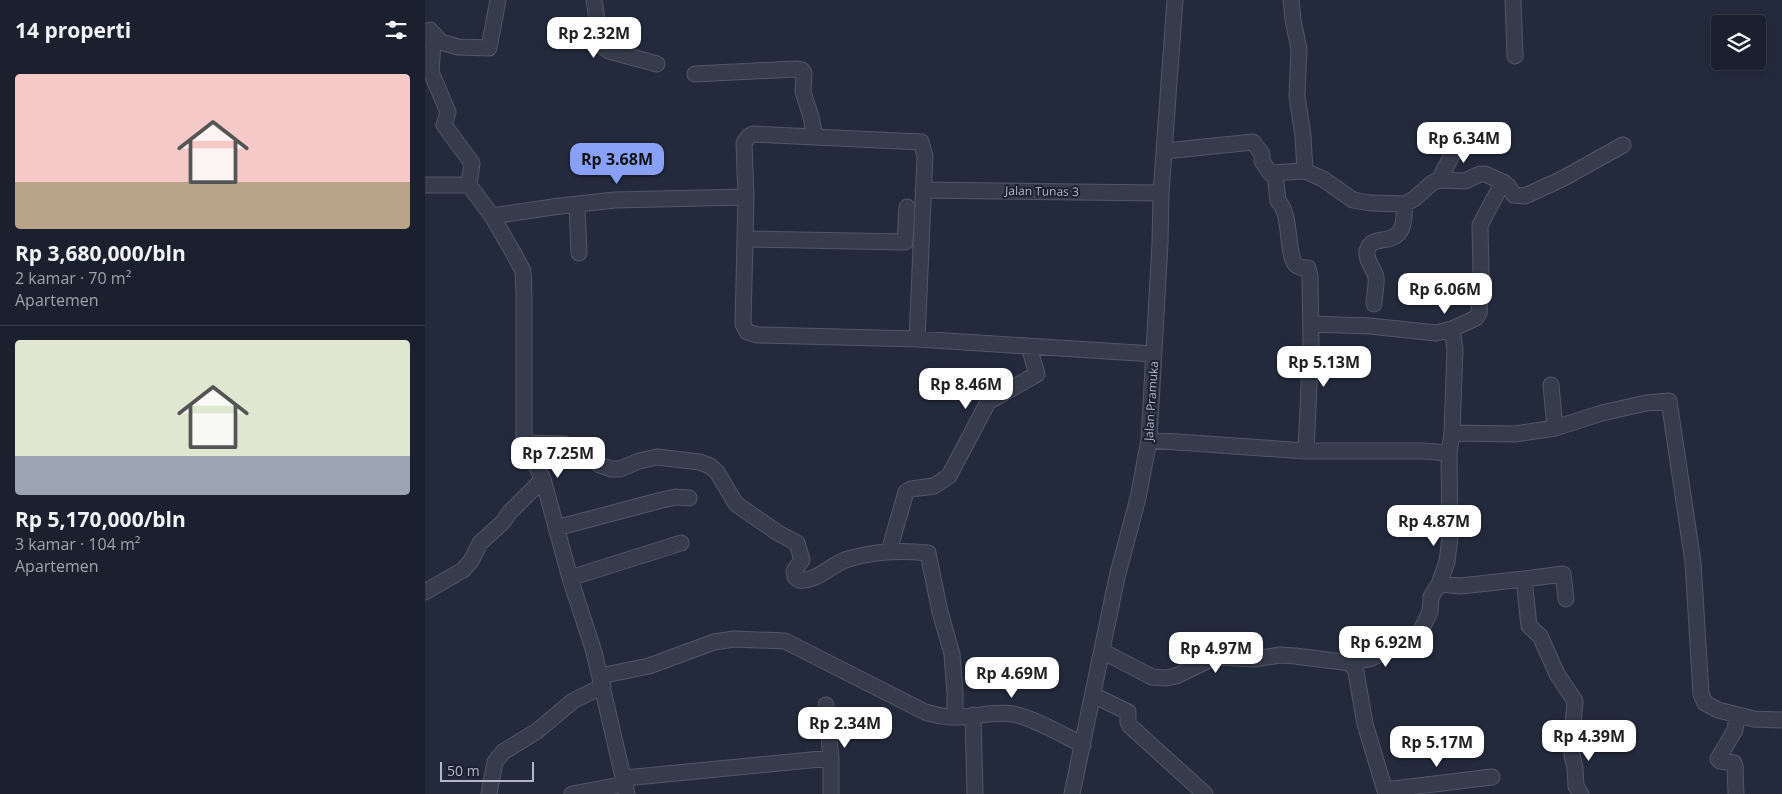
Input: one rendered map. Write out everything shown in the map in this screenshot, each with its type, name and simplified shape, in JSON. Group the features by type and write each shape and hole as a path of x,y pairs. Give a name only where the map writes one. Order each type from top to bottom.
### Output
{"street":[{"path":"427,28 441,42 458,47 489,48 498,0"},
{"path":"593,0 601,45 609,51 657,64"},
{"name":"Jalan Pramuka","path":"1072,794 1117,577 1138,498 1149,440 1161,193 1175,0"},
{"path":"1291,0 1299,50 1297,96 1303,136 1305,171"},
{"path":"1513,0 1515,56"},
{"path":"427,28 433,44 431,72 448,112 444,125 472,163 469,185 492,216 523,271 524,443 543,480 601,681 626,785"},
{"path":"695,74 786,69 803,70 803,92 815,137"},
{"path":"917,339 925,156 921,142 753,134 749,136 744,143 745,239 743,324 747,332 758,334 917,339 1154,354"},
{"path":"1165,151 1253,142 1263,154 1262,161 1270,174 1305,171 1323,179 1353,200 1370,203 1404,204 1439,180 1451,157 1456,135"},
{"path":"1439,180 1459,182 1485,174 1503,182 1514,194 1525,196 1562,179 1623,145"},
{"path":"1275,173 1278,201 1282,205 1288,227 1293,261 1299,267 1309,270 1311,324 1306,451"},
{"path":"1311,324 1370,326 1436,333 1476,318 1479,313 1481,272 1480,225 1503,182"},
{"path":"425,185 469,185"},
{"name":"Jalan Tunas 3","path":"923,190 1161,193"},
{"path":"492,216 577,204 646,198 745,197"},
{"path":"577,204 579,253"},
{"path":"1373,304 1376,279 1368,260 1367,251 1369,245 1397,235 1404,221 1404,204"},
{"path":"745,239 905,242 907,207"},
{"path":"1102,651 1153,677 1166,678 1176,676 1215,657 1254,659 1280,655 1351,664 1373,658 1388,650 1401,648 1410,643 1419,634 1430,612 1431,597 1439,584 1447,562 1449,545 1449,453 1452,433 1455,349 1452,328"},
{"path":"889,551 906,492 908,490 934,486 949,476 988,402 1037,374 1029,347"},
{"path":"1551,385 1555,428"},
{"path":"1452,433 1515,434 1555,428 1602,413 1646,403 1669,401 1693,562 1701,694 1705,704 1718,710 1754,719 1782,720"},
{"path":"1149,440 1306,451 1423,451 1449,453"},
{"path":"524,443 565,444 577,449 600,465 611,469 620,470 639,461 657,457 700,462 710,466 717,472 736,504 778,533 797,543 802,560 794,571 795,576 799,580 809,580 846,559 889,551 928,553 940,612 952,654 955,717"},
{"path":"425,592 463,570 471,561 480,543 543,480"},
{"path":"556,528 662,500 676,497 689,498"},
{"path":"570,578 681,542"},
{"path":"1439,584 1461,586 1563,574 1566,599"},
{"path":"1524,579 1529,626 1540,636 1557,674 1575,701 1571,737 1572,755 1576,786 1581,794"},
{"path":"489,794 495,762 503,752 537,731 601,681 714,642 743,639 785,641 925,712 939,716 955,717 983,714 1013,714 1051,728 1083,745"},
{"path":"1351,664 1356,672 1365,724 1385,792 1492,777"},
{"path":"1093,695 1128,712 1130,726 1205,794"},
{"path":"826,704 831,758 831,794"},
{"path":"973,715 975,794"},
{"path":"1736,794 1734,764 1718,759 1735,730 1737,715"},
{"path":"572,794 831,758"}]}
